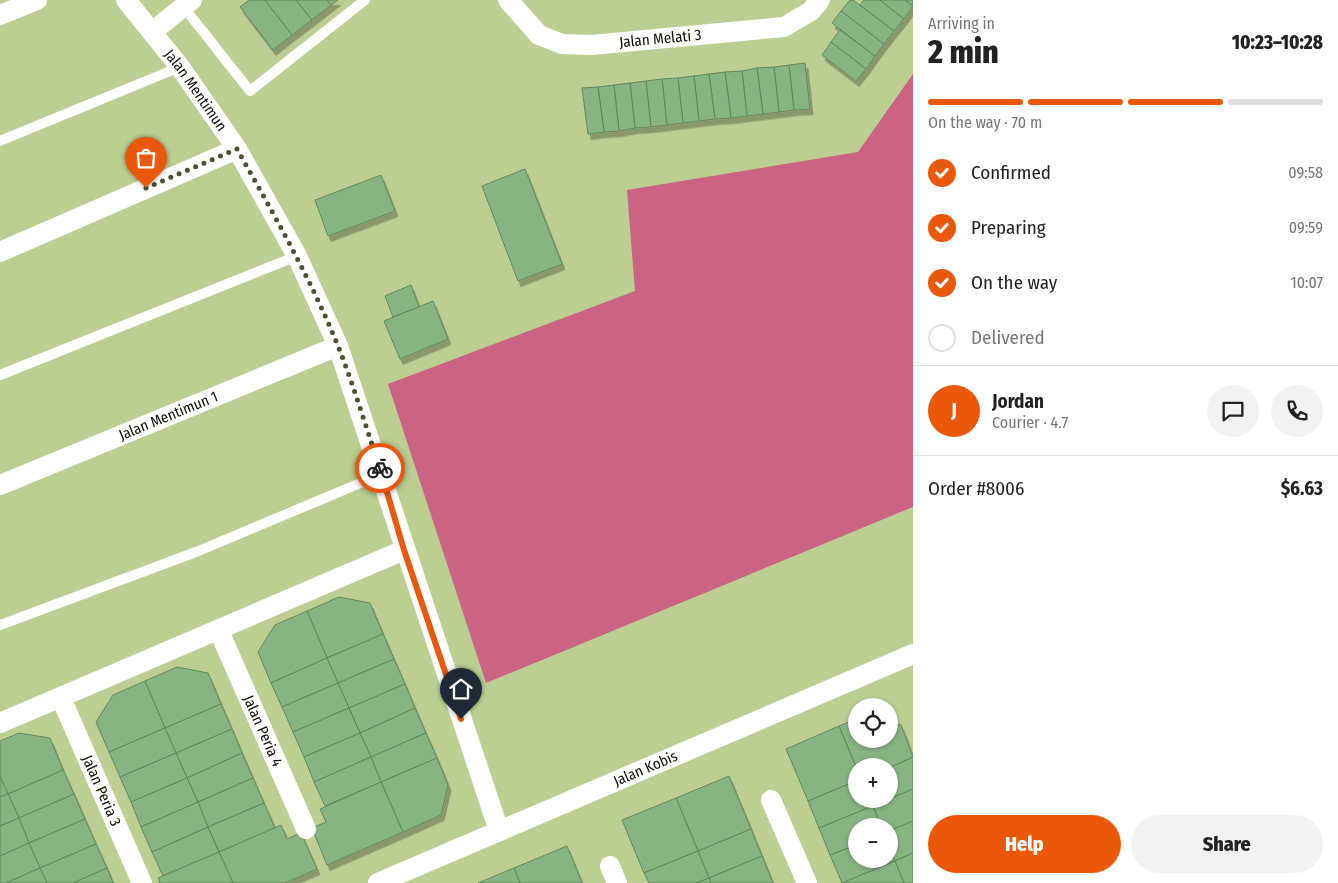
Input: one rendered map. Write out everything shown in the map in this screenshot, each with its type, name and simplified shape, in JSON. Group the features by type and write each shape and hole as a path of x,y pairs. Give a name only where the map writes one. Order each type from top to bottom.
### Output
{"street":[{"path":"0,15 37,0"},
{"name":"Jalan Mentimun","path":"126,0 180,67 237,149 297,256 338,346 382,474 404,550 499,831"},
{"name":"Jalan Melati 3","path":"508,0 539,35 562,44 592,45 784,27 811,10 820,0"},
{"path":"152,31 185,2"},
{"path":"0,252 237,149"},
{"name":"Jalan Mentimun 1","path":"0,485 338,346"},
{"path":"0,723 219,632 315,587 404,550"},
{"name":"Jalan Peria 4","path":"219,632 306,829"},
{"name":"Jalan Kobis","path":"378,883 911,659"},
{"name":"Jalan Peria 3","path":"61,698 142,883"},
{"path":"771,800 807,883"}],"lane":[{"path":"185,2 250,91 365,0"},
{"path":"0,141 180,67"},
{"path":"0,374 297,256"},
{"path":"0,625 196,552 382,474"}],"shaded area":[{"path":"913,74 913,507 486,683 388,384 635,291 627,190 858,152"}],"building":[{"path":"249,0 265,0 292,35 273,50 240,7"},
{"path":"265,0 296,0 312,20 292,35"},
{"path":"296,0 327,0 331,5 312,20"},
{"path":"327,0 338,0 331,5"},
{"path":"850,0 853,0 894,31 884,44 841,11"},
{"path":"864,0 880,0 904,19 894,31 860,5"},
{"path":"880,0 905,0 913,6 904,19"},
{"path":"905,0 913,0 913,6"},
{"path":"841,11 884,44 875,56 832,23"},
{"path":"840,30 875,56 866,69 831,42"},
{"path":"831,42 866,69 856,81 822,55"},
{"path":"805,63 810,109 794,110 789,65"},
{"path":"789,65 794,110 779,112 774,67"},
{"path":"774,67 779,112 763,114 757,68"},
{"path":"757,68 763,114 747,116 742,71"},
{"path":"742,71 747,116 731,118 725,72"},
{"path":"725,72 731,118 715,119 709,74"},
{"path":"709,74 715,119 699,121 694,76"},
{"path":"694,76 699,121 683,123 678,78"},
{"path":"678,78 683,123 667,125 662,79"},
{"path":"662,79 667,125 651,127 646,81"},
{"path":"646,81 651,127 635,128 630,83"},
{"path":"630,83 635,128 619,131 614,85"},
{"path":"614,85 619,131 604,132 598,87"},
{"path":"598,87 604,132 588,134 582,88"},
{"path":"525,169 562,264 518,281 482,186"},
{"path":"381,175 395,211 328,236 315,200"},
{"path":"411,285 419,307 393,317 385,296"},
{"path":"433,301 448,339 400,359 384,321"},
{"path":"339,597 370,603 383,634 327,658 307,611"},
{"path":"307,611 327,658 271,683 258,652 275,625"},
{"path":"383,634 394,659 338,683 327,658"},
{"path":"327,658 338,683 282,707 271,683"},
{"path":"394,659 405,684 349,708 338,683"},
{"path":"177,667 208,673 221,704 165,728 145,681"},
{"path":"145,681 165,728 109,752 96,722 113,695"},
{"path":"338,683 349,708 293,732 282,707"},
{"path":"405,684 415,708 360,733 349,708"},
{"path":"221,704 232,729 176,753 165,728"},
{"path":"349,708 360,733 304,757 293,732"},
{"path":"415,708 426,733 371,757 360,733"},
{"path":"848,722 848,748 839,726"},
{"path":"898,724 901,725 913,757 898,764 898,758 852,758 848,748 898,748"},
{"path":"839,726 852,758 848,758 848,784 808,801 786,749"},
{"path":"165,728 176,753 120,777 109,752"},
{"path":"232,729 242,753 187,778 176,753"},
{"path":"19,733 50,738 63,770 8,794 0,776 0,741"},
{"path":"360,733 371,757 314,782 304,757"},
{"path":"426,733 437,758 381,782 371,757"},
{"path":"176,753 187,778 131,802 120,777"},
{"path":"242,753 253,778 198,802 187,778"},
{"path":"371,757 381,782 325,806 314,782"},
{"path":"913,757 913,789 898,795 898,764"},
{"path":"437,758 448,785 441,815 403,832 381,782"},
{"path":"63,770 74,794 19,818 8,794"},
{"path":"0,776 8,794 0,797"},
{"path":"729,776 751,829 698,851 676,798"},
{"path":"187,778 198,802 141,827 131,802"},
{"path":"253,778 264,803 208,827 198,802"},
{"path":"381,782 403,832 327,865 312,828 326,822 320,809"},
{"path":"848,784 848,808 868,808 819,828 808,801"},
{"path":"913,789 913,821 898,827 898,818 878,818 874,808 898,808 898,795"},
{"path":"8,794 19,818 0,826 0,797"},
{"path":"74,794 85,819 29,843 19,818"},
{"path":"676,798 698,851 644,873 622,820"},
{"path":"198,802 208,827 152,852 141,827"},
{"path":"264,803 275,828 219,852 208,827"},
{"path":"868,808 874,808 878,818 848,818 848,848 830,855 819,828"},
{"path":"19,818 29,843 0,856 0,826"},
{"path":"85,819 96,844 40,868 29,843"},
{"path":"913,821 913,853 898,860 898,827"},
{"path":"281,825 287,839 301,833 317,869 285,883 233,883 219,852"},
{"path":"208,827 219,852 163,876 152,852"},
{"path":"751,829 762,856 709,878 698,851"},
{"path":"29,843 40,868 6,883 0,883 0,856"},
{"path":"96,844 107,868 73,883 47,883 40,868"},
{"path":"567,846 582,883 520,883 514,868"},
{"path":"848,848 848,868 878,868 842,883 830,855"},
{"path":"698,851 709,878 696,883 649,883 644,873"},
{"path":"219,852 233,883 160,883 158,878"},
{"path":"913,853 913,883 904,883 898,868 898,860"},
{"path":"762,856 773,883 711,883 709,878"},
{"path":"40,868 47,883 6,883"},
{"path":"107,868 113,883 73,883"},
{"path":"514,868 520,883 478,883"},
{"path":"878,868 898,868 904,883 842,883"},
{"path":"709,878 711,883 696,883"}],"way so far":[{"path":"146,188 237,149 297,256 313,290 338,346 380,468"}],"route":[{"path":"380,468 404,550 461,719"}]}
